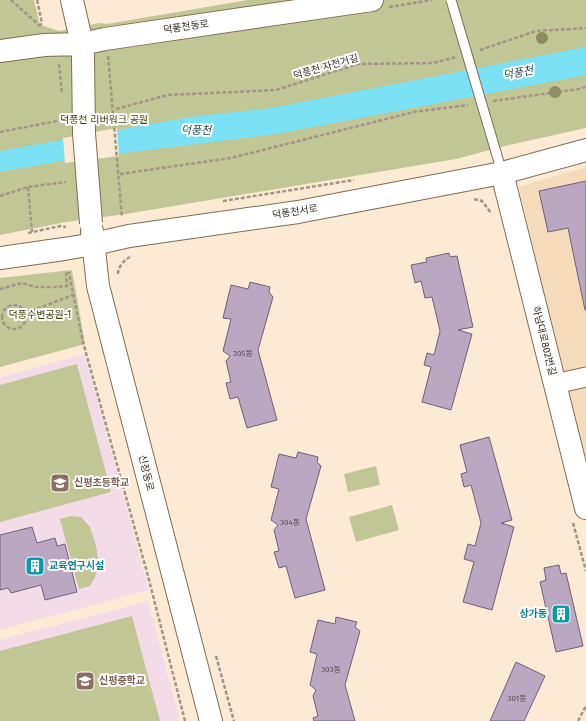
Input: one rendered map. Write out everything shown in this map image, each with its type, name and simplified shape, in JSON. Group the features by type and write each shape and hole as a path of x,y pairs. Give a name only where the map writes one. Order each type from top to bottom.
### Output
{"street":[{"path":"72,0 82,51"},
{"name":"덕풍천동로","path":"0,51 44,46 82,51 105,39 372,0"},
{"name":"신장동로","path":"82,51 84,133 98,286 211,721"},
{"name":"덕풍천서로","path":"0,258 94,244 130,236 298,212 502,173 586,150"},
{"name":"하남대로802번길","path":"502,173 586,508"},
{"path":"555,384 586,376"}],"lane":[{"path":"451,0 502,173"}],"path":[{"path":"11,0 40,26 42,24 37,0"},
{"path":"474,52 536,31 586,28"},
{"path":"108,56 122,217 126,216"},
{"name":"덕풍천 자전거길","path":"116,109 168,95 276,90 358,64 433,63 460,56"},
{"path":"489,102 586,87"},
{"path":"120,174 231,158 414,112 474,104"},
{"path":"0,132 62,120"},
{"path":"218,202 354,180"},
{"path":"0,190 1,195 28,187 66,182"},
{"path":"28,187 32,232"},
{"path":"471,198 482,201 492,214"},
{"path":"121,265 126,259 132,256"},
{"path":"0,289 22,284 54,287 67,286 66,273 70,273 83,342 148,576 184,721"},
{"path":"26,313 74,295"},
{"path":"10,305 18,305 26,313 24,324 18,328 10,328 1,321 2,313 6,307 10,305"},
{"path":"578,721 586,706"}],"shaded area":[{"path":"586,167 586,468 519,187"},
{"name":"신평초등학교","path":"85,354 149,590 0,630 0,377"},
{"name":"신평중학교","path":"148,601 180,721 0,721 0,640"}],"green space":[{"name":"덕풍천 리버워크 공원","path":"0,0 34,0 40,25 59,31 99,23 107,24 248,0 586,0 586,128 509,145 456,159 126,214 66,222 0,235"},
{"name":"덕풍수변공원-1","path":"72,270 85,344 0,367 0,278"},
{"path":"77,364 111,492 0,522 0,385"},
{"path":"376,466 380,485 348,492 344,474"},
{"path":"392,505 399,530 356,542 349,517"},
{"path":"71,516 81,517 90,527 96,546 99,564 95,577 90,586 79,589 60,519"},
{"name":"신평중학교","path":"132,616 160,721 0,721 0,651"}],"water":[{"name":"덕풍천","path":"586,47 586,75 276,134 61,161 0,172 0,151 190,117 271,108"}],"pier":[{"path":"117,128 119,156 65,163 63,138"}],"building":[{"path":"586,181 585,310 568,228 548,232 539,191"},
{"path":"449,253 450,257 457,256 473,327 458,330 472,334 451,410 422,402 431,367 424,365 427,353 434,355 440,331 432,297 425,298 421,281 415,283 411,265 427,262 426,258"},
{"path":"250,282 270,287 269,292 273,297 258,350 277,420 247,428 238,397 230,399 226,383 231,382 226,361 230,356 223,351 231,319 223,318 231,285 248,289"},
{"path":"489,437 512,520 501,523 514,527 492,610 463,602 474,562 464,559 468,544 475,546 481,523 471,485 464,487 461,474 467,472 460,445"},
{"path":"298,452 318,457 317,462 321,466 306,519 325,590 295,598 286,566 279,568 274,552 279,551 274,530 278,525 271,520 279,489 271,487 279,454 296,458"},
{"name":"교육연구시설","path":"32,527 37,543 55,538 57,546 65,544 77,592 45,600 41,585 11,593 8,588 0,590 0,535"},
{"name":"상가동","path":"559,565 561,574 566,573 583,646 556,652 540,582 546,580 544,568"},
{"path":"336,617 357,622 355,627 360,631 345,685 355,721 314,721 313,718 318,716 313,696 316,690 310,685 317,654 310,652 318,620 335,624"},
{"path":"516,662 545,676 524,721 490,721"}],"place":[{"name":"신평초등학교","path":"60,483"},
{"name":"교육연구시설","path":"35,566"},
{"name":"상가동","path":"561,614"},
{"name":"신평중학교","path":"85,681"}]}
